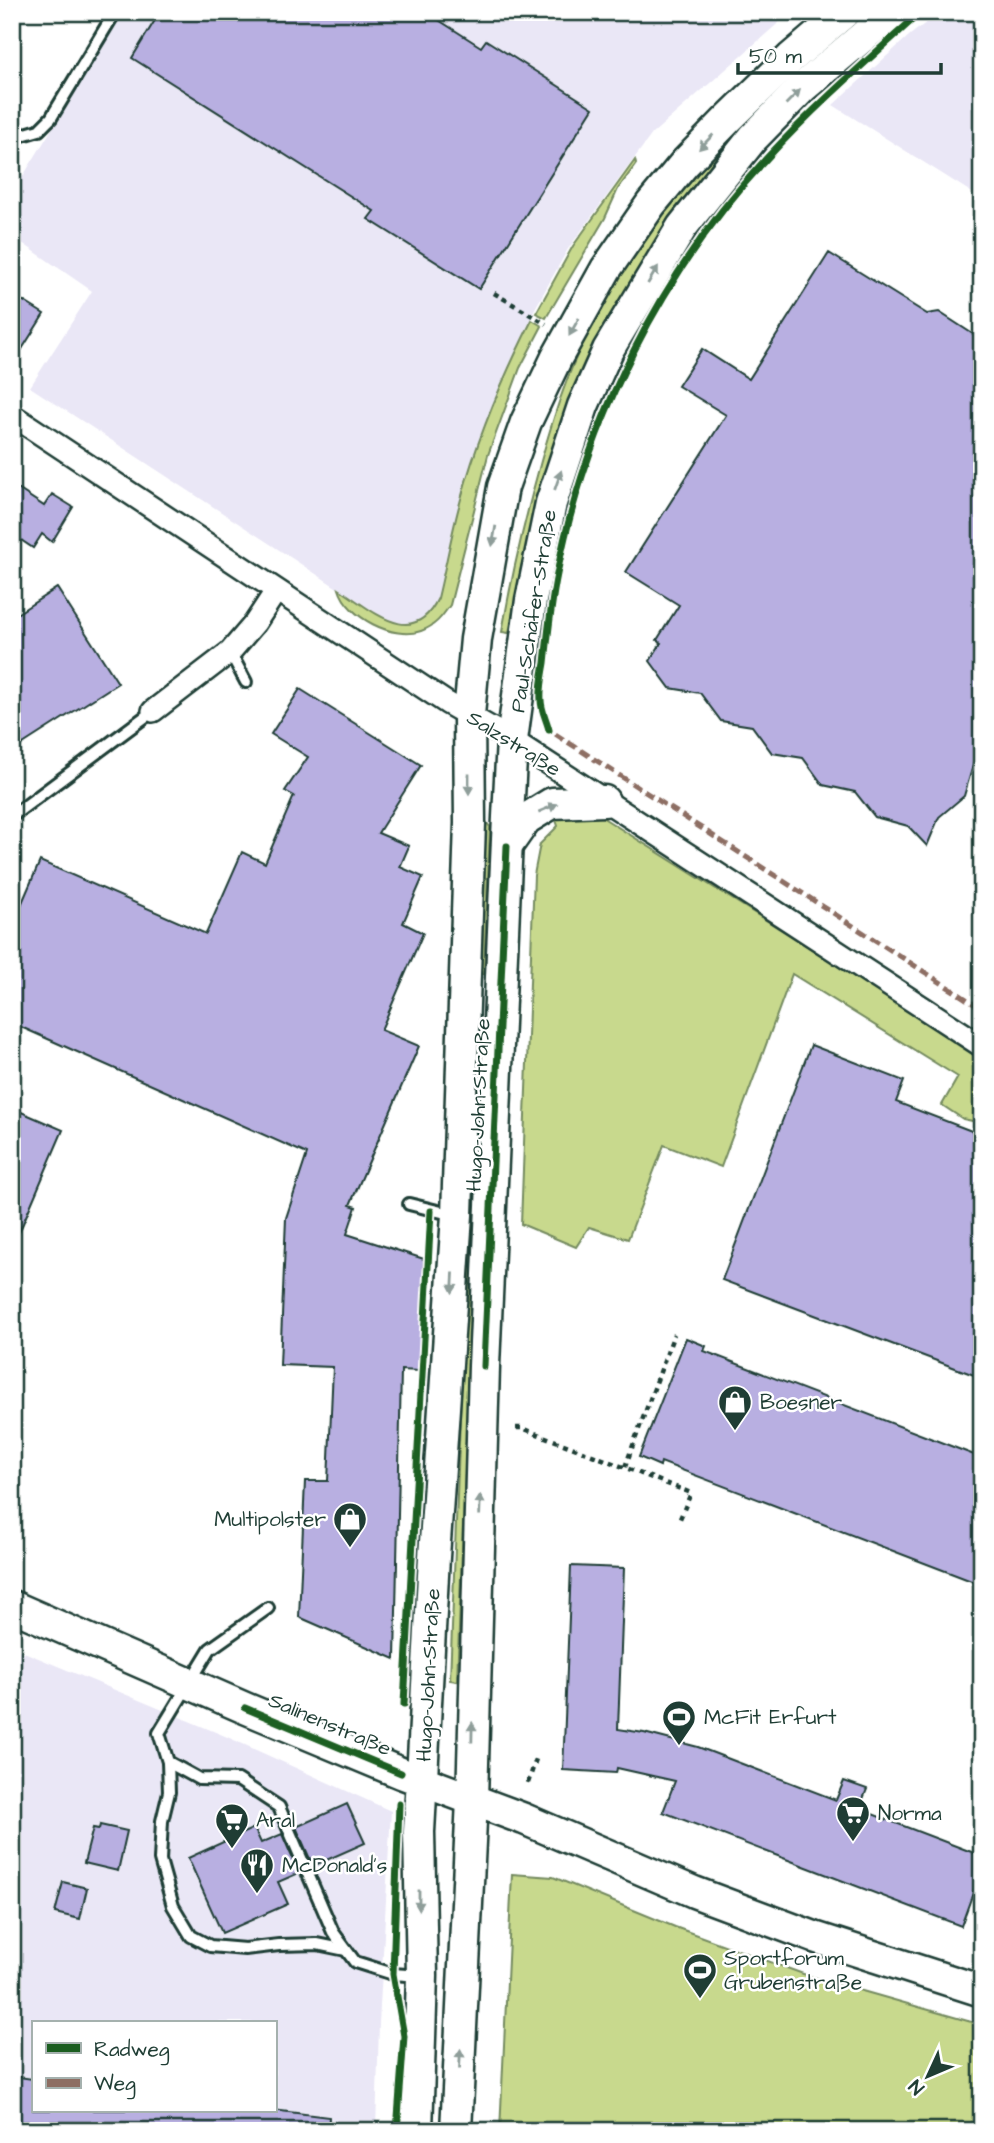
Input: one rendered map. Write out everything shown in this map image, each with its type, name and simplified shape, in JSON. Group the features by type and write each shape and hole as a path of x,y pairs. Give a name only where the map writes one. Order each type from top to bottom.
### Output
{"main road":[{"path":"469,715 476,639 503,488 526,422 557,357 606,270 651,204 685,163 791,58 845,12"},
{"name":"Paul-Schäfer-Straße","path":"512,740 530,600 551,503 583,406 608,350 682,227 753,138 803,87 892,12"},
{"name":"Hugo-John-Straße","path":"417,2131 422,1976 419,1832 457,1215 470,823 469,715"},
{"name":"Hugo-John-Straße","path":"456,2131 471,1800 483,1379 512,740"},
{"path":"507,846 526,819 552,803 604,801"},
{"name":"Salinenstraße","path":"12,1606 189,1683 423,1781 524,1819 694,1892 814,1937 982,1991"}],"street":[{"name":"Salzstraße","path":"12,415 276,591 512,740 982,1046"},
{"path":"153,711 230,652 255,623 276,591"}],"lane":[{"path":"12,138 39,130 51,118 115,12"},
{"path":"230,652 246,682"},
{"path":"12,816 153,711"},
{"path":"409,1204 457,1215"},
{"path":"268,1608 211,1649 159,1733 168,1762 169,1791 162,1821 160,1860 173,1906 191,1936 210,1946 245,1949 317,1944 346,1950"},
{"path":"168,1762 198,1779 238,1780 279,1807 333,1932 355,1962 393,1974 422,1976"}],"path":[{"path":"494,293 547,324"},
{"path":"625,1468 674,1334"},
{"path":"516,1428 691,1493 680,1521"},
{"path":"528,1783 537,1756"}],"shaded area":[{"path":"124,12 791,12 652,134 568,249 532,314 532,320 509,365 484,426 461,499 438,598 431,612 419,622 406,625 391,623 30,387 92,291 12,236 12,194"},
{"path":"940,12 982,12 982,199 833,105 910,35"},
{"path":"12,1647 225,1736 391,1811 376,2131 12,2131"}],"green space":[{"path":"863,12 875,12 727,149 691,191 651,249 615,309 587,366 540,491 521,568 509,633 502,632 524,525 555,414 579,351 612,289 673,201 708,160 783,83"},
{"path":"635,160 636,164 618,189 605,218 546,318 536,313 573,246"},
{"path":"532,320 542,326 520,368 488,455 450,605 438,621 421,631 398,633 373,624 351,609 339,589 392,621 404,624 417,622 428,614 438,598 475,452 501,385"},
{"path":"597,814 982,1056 982,1123 963,1119 942,1105 958,1077 792,974 721,1167 664,1145 628,1239 589,1227 576,1247 521,1224 534,875 540,844 558,826 555,817"},
{"path":"487,823 490,827 484,973 480,977 484,824"},
{"path":"475,1073 480,1075 457,1681 450,1680"},
{"name":"Sportforum Grubenstraße","path":"512,1874 553,1877 675,1927 806,1975 982,2025 982,2131 500,2131"}],"building":[{"path":"160,12 426,12 481,47 486,40 593,108 479,289 368,219 374,211 132,58"},
{"path":"829,253 927,314 939,312 982,340 982,755 974,762 964,796 939,817 927,846 908,826 875,817 855,792 823,785 803,758 772,753 752,726 721,721 700,693 670,688 650,661 661,643 657,640 679,605 626,572 726,415 678,386 702,349 749,379"},
{"path":"12,294 44,314 12,365"},
{"path":"12,485 44,506 52,494 73,507 52,542 42,534 33,548 12,534"},
{"path":"57,588 118,683 12,751 12,617"},
{"path":"300,689 421,765 378,833 409,846 400,867 423,877 403,923 423,933 381,1030 419,1046 350,1205 356,1207 347,1234 424,1259 419,1371 401,1370 395,1659 299,1617 305,1481 328,1481 333,1367 280,1365 286,1218 307,1154 12,1023 12,926 40,861 206,934 242,852 265,863 294,796 285,791 308,757 271,734"},
{"path":"811,1045 904,1081 896,1102 982,1135 982,1378 722,1280"},
{"path":"12,1108 63,1130 12,1249"},
{"path":"686,1338 706,1346 704,1351 982,1458 982,1585 661,1462 660,1466 639,1457"},
{"path":"571,1566 624,1568 618,1729 698,1747 836,1800 844,1781 867,1789 859,1809 982,1856 982,1868 961,1926 663,1812 675,1781 617,1768 616,1773 563,1770"},
{"path":"347,1804 365,1843 313,1866 296,1827"},
{"path":"100,1825 127,1831 118,1871 84,1863 93,1828 99,1829"},
{"path":"254,1828 261,1843 282,1834 299,1873 278,1882 288,1904 222,1933 188,1858"},
{"path":"63,1882 87,1888 80,1919 55,1913"},
{"path":"12,2076 32,2079 32,2112 276,2110 329,2117 328,2131 12,2131"}],"marked path":[{"path":"547,723 549,730 982,1009"}],"cycle path":[{"path":"549,730 542,708 541,691 557,574 587,461 633,351 694,249 729,202 804,120 921,12"},
{"path":"484,1366 507,846"},
{"path":"404,1704 431,1211"},
{"path":"245,1708 401,1773"},
{"path":"397,2131 404,2036 393,1974 399,1804"}],"place":[{"name":"Boesner","path":"735,1432"},
{"name":"Multipolster","path":"350,1549"},
{"name":"McFit Erfurt","path":"679,1747"},
{"name":"Norma","path":"853,1843"},
{"name":"Aral","path":"232,1850"},
{"name":"McDonald's","path":"257,1895"},
{"name":"Sportforum Grubenstraße","path":"700,2000"}]}
